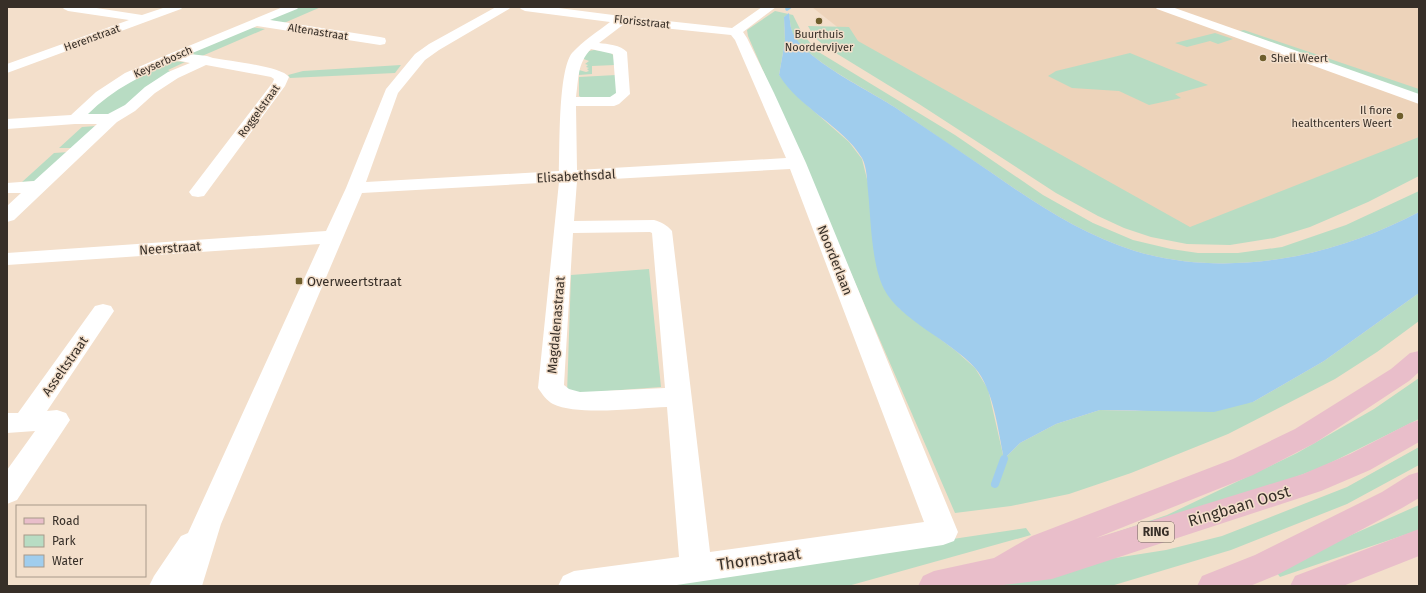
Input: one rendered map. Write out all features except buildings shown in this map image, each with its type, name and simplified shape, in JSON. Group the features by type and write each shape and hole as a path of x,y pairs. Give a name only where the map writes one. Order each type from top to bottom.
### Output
{"main road":[{"path":"999,571 1043,545 1243,467 1305,436 1400,375 1419,359"},
{"name":"Ringbaan Oost","path":"934,586 999,571 1052,565 1311,483 1360,462 1419,430"},
{"path":"1213,586 1266,565 1392,500 1419,483"},
{"path":"1306,586 1419,542"}],"street":[{"path":"68,7 144,19"},
{"name":"Herenstraat","path":"7,69 177,7"},
{"name":"Keyserbosch","path":"75,119 83,110 109,88 144,68 293,7"},
{"path":"186,586 206,524 355,188 391,92 420,57 434,47 505,7"},
{"name":"Florisstraat","path":"525,7 621,20 735,32"},
{"path":"735,32 770,7"},
{"path":"1161,7 1419,99"},
{"path":"1180,7 1419,88"},
{"name":"Magdalenastraat","path":"621,20 588,45 577,56 574,64 568,102 568,176 551,388 561,397 580,401 679,397"},
{"name":"Altenastraat","path":"256,22 380,41"},
{"path":"243,42 280,26"},
{"name":"Noorderlaan","path":"735,32 741,38 767,92 797,163 943,532"},
{"path":"568,102 614,101 623,94 620,52 612,49 588,45"},
{"name":"Keyserbosch","path":"7,216 111,119 130,108 150,90 173,75 224,51"},
{"name":"Roggelstraat","path":"175,56 275,73 282,76 280,83 198,192"},
{"path":"7,124 75,119 111,119"},
{"name":"Elisabethsdal","path":"355,188 797,163"},
{"path":"7,188 40,186"},
{"path":"564,227 654,226 662,231 696,568"},
{"name":"Neerstraat","path":"7,260 332,237"},
{"name":"Asseltstraat","path":"16,422 103,311"},
{"path":"7,492 57,420 16,422"},
{"path":"165,586 206,524"},
{"name":"Thornstraat","path":"574,586 943,532"}],"shaded area":[{"path":"812,7 1419,7 1419,152 1190,233 926,97"}],"green space":[{"path":"299,7 321,7 284,23 268,20"},
{"path":"775,11 789,14 784,17 785,41 779,75 800,99 849,142 862,159 899,308 956,351 975,368 988,389 1004,459 1020,443 1056,424 1100,410 1135,411 1253,402 1324,361 1419,293 1419,321 1377,352 1335,379 1228,434 1131,473 1069,494 1011,506 955,513 748,36 747,30"},
{"path":"789,14 793,15 802,33 817,51 955,135 1043,195 1093,223 1133,240 1171,249 1198,253 1238,253 1282,247 1346,225 1419,191 1419,212 1386,228 1352,241 1317,251 1280,259 1244,263 1207,263 1171,259 1135,251 1097,236 1060,218 896,108 839,74 809,53 799,42 792,32"},
{"path":"808,26 849,27 858,41 1190,227 1419,137 1419,176 1368,202 1310,227 1274,238 1230,245 1187,244 1151,237 1124,228 1098,216 1056,193 919,104 826,47 814,37"},
{"path":"250,27 265,29 202,56 188,54"},
{"path":"1244,30 1419,89 1419,95 1239,31"},
{"path":"1215,33 1233,39 1218,44 1210,41 1187,47 1175,43"},
{"path":"594,50 610,52 613,55 615,65 592,66 592,74 579,75 579,70 586,72 589,71 587,69 589,68 586,67 588,65 585,64 589,61 581,58 589,51"},
{"path":"1130,53 1208,85 1175,94 1181,98 1149,105 1119,91 1072,88 1048,76 1056,71"},
{"path":"171,61 185,62 168,70 171,72 127,106 109,115 87,114 88,111 126,82"},
{"path":"401,65 395,73 290,78 288,75 303,71"},
{"path":"616,75 618,92 610,98 582,98 579,96 579,77"},
{"path":"96,126 74,148 59,148 82,127"},
{"path":"69,152 38,181 22,182 54,153"},
{"path":"649,269 661,387 567,394 571,275"},
{"path":"1419,378 1419,419 1322,467 1209,510 1046,556 1167,515 1297,453 1374,409"},
{"path":"1419,447 1419,465 1347,504 1231,550 1111,586 987,586 1064,566 1166,550 1222,536 1347,487"},
{"path":"1419,505 1419,530 1280,577 1274,569"},
{"path":"1026,528 1031,535 848,586 639,586"}],"water":[{"path":"789,13 791,29 798,42 838,74 896,108 1060,218 1097,236 1135,251 1171,259 1207,263 1244,263 1280,259 1317,251 1352,241 1386,228 1419,212 1419,293 1324,361 1253,402 1214,412 1100,410 1056,424 1020,443 1004,459 991,399 987,388 975,368 965,358 901,310 891,300 884,289 876,267 865,166 862,158 844,136 798,97 779,75 785,41 784,17"}],"waterway":[{"path":"995,484 1004,459"}],"place":[{"name":"Buurthuis Noordervijver","path":"819,21"},
{"name":"Shell Weert","path":"1263,58"},
{"name":"Il fiore healthcenters Weert","path":"1400,116"},
{"name":"Overweertstraat","path":"299,281"}]}
